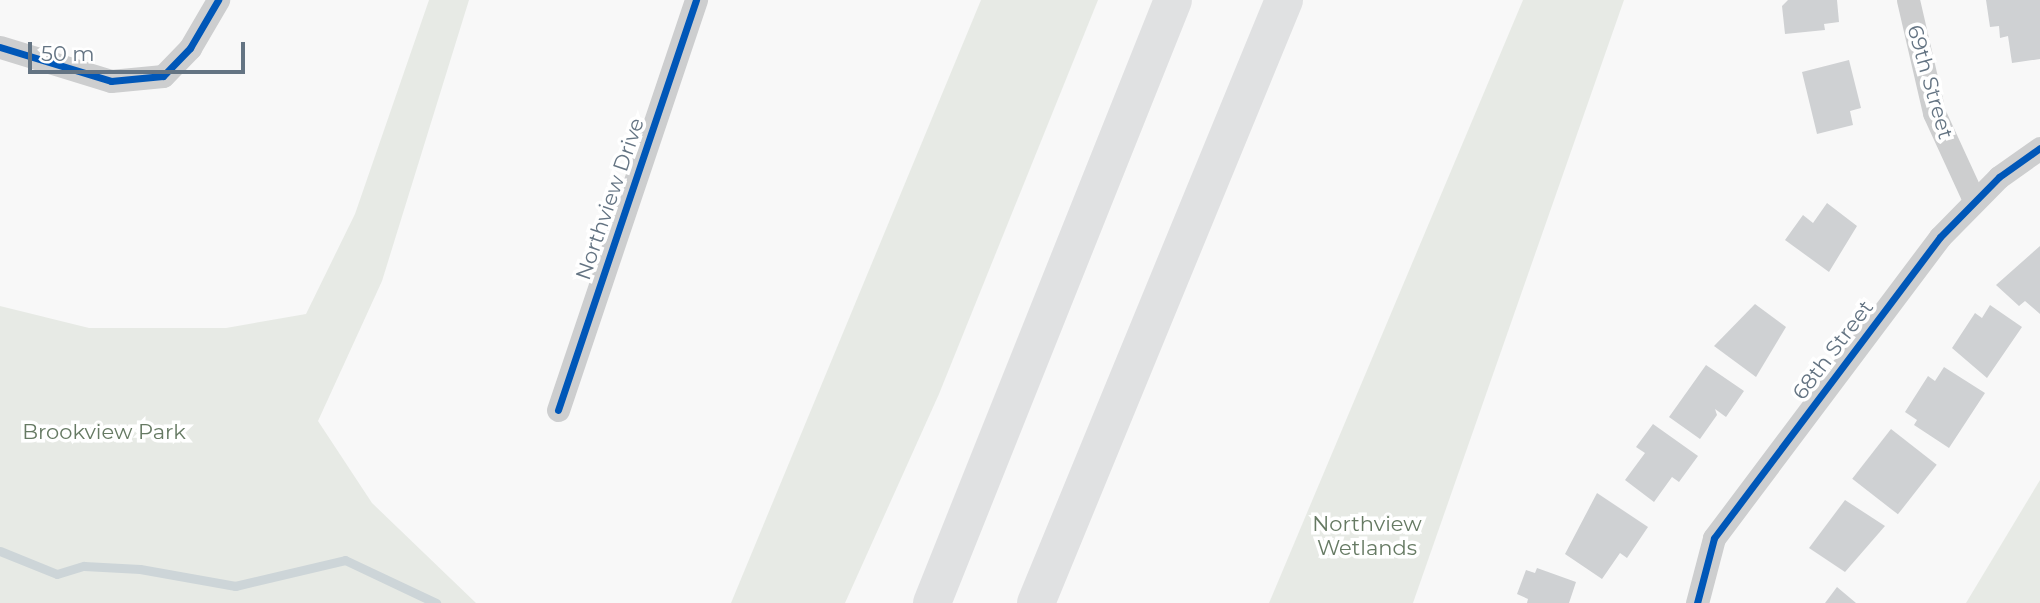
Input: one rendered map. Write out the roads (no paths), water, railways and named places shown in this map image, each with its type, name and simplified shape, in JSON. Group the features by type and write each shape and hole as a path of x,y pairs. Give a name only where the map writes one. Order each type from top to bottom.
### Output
{"highway":[{"path":"932,603 1173,0"},
{"path":"1036,603 1284,0"}],"street":[{"path":"0,47 111,80 163,76 190,48 218,0"},
{"name":"Northview Drive","path":"558,410 696,0"},
{"name":"69th Street","path":"1908,0 1934,113 1974,200"},
{"name":"68th Street","path":"1697,603 1714,538 1940,237 1974,200 2040,148"}],"waterway":[{"path":"0,551 57,574 84,566 140,569 235,586 345,560 436,603"}],"park label":[{"name":"Brookview Park","path":"104,432"},
{"name":"Northview Wetlands","path":"1367,536"}]}
